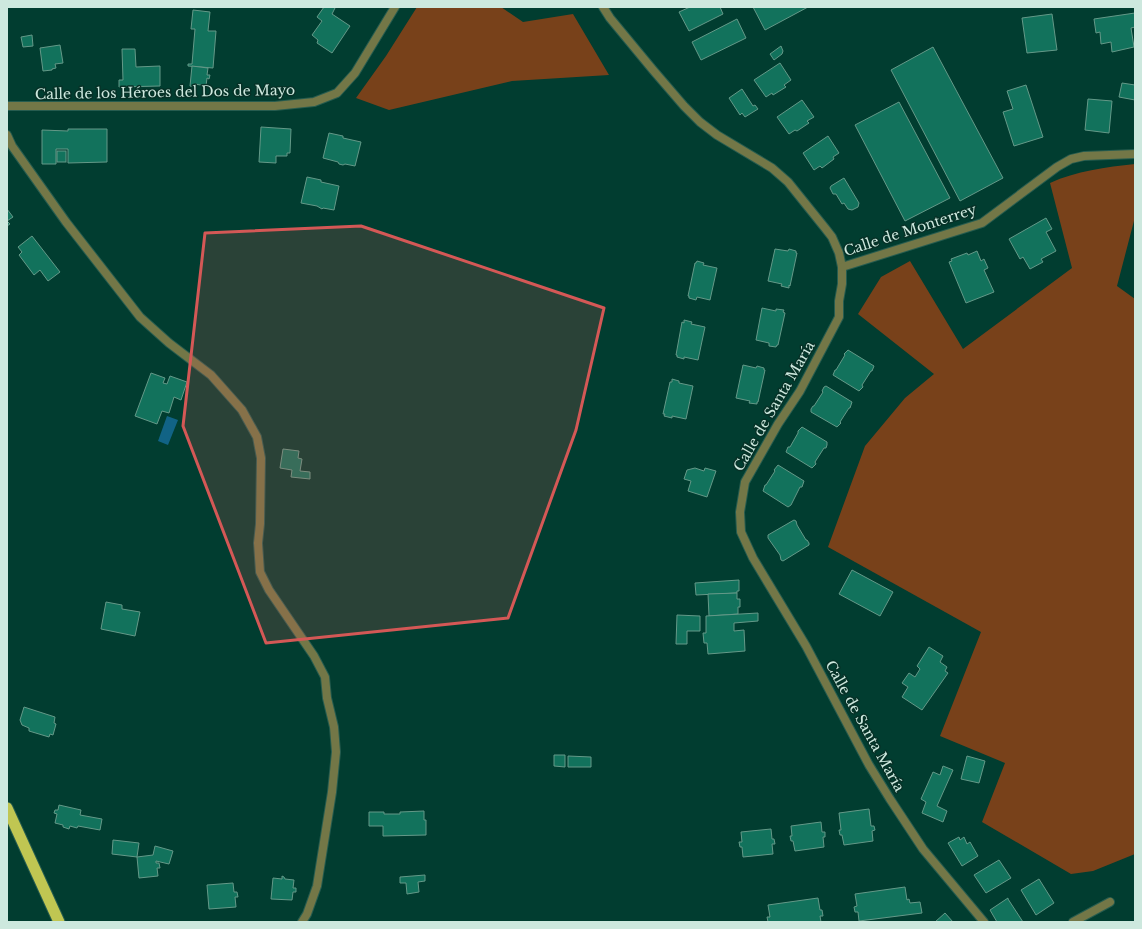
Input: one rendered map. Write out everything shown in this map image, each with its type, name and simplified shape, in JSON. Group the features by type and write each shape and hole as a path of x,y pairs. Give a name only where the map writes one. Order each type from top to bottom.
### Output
{"highway":[{"path":"7,808 59,922"}],"street":[{"name":"Calle de los Héroes del Dos de Mayo","path":"7,106 275,106 314,102 337,93 355,73 395,7"},
{"name":"Calle de Santa María","path":"603,7 610,18 652,70 700,122 718,135 772,168 788,182 832,237 839,253 842,267 839,317 800,390 778,424 745,482 740,512 741,532 753,558 806,646 869,765 890,799 924,849 984,922"},
{"path":"7,135 12,146 66,222 140,317 169,343 212,375 242,410 258,437 261,458 258,543 260,572 269,590 314,656 325,677 336,752 332,792 317,886 307,914 302,922"},
{"name":"Calle de Monterrey","path":"842,267 982,223 1057,167 1071,159 1084,156 1135,153"},
{"path":"1073,922 1110,902"}],"highlighted area":[{"path":"361,226 604,308 576,430 508,618 266,643 183,426 205,233"}],"shaded area":[{"path":"417,7 501,7 523,22 573,14 609,75 512,81 389,110 356,98 386,56"},
{"path":"1135,164 1135,217 1117,286 1135,299 1135,854 1093,871 1071,874 982,822 1005,763 940,736 981,632 828,547 865,446 905,398 934,374 858,314 881,277 910,261 963,349 1072,268 1050,183 1070,175 1102,168"}],"water":[{"path":"167,416 178,420 168,445 158,441"}],"building":[{"path":"324,7 335,8 332,14 350,26 332,53 317,43 318,40 312,35 322,21 317,17"},
{"path":"690,7 720,7 723,14 689,31 679,12"},
{"path":"753,7 808,7 765,30"},
{"path":"193,10 210,12 208,31 216,31 213,68 188,66 188,64 192,64 195,29 191,29"},
{"path":"1135,13 1135,27 1131,28 1134,47 1112,52 1111,42 1101,44 1100,32 1096,33 1094,19"},
{"path":"1052,14 1057,50 1027,53 1022,18"},
{"path":"737,19 746,38 701,60 692,42"},
{"path":"32,35 33,46 23,47 21,37"},
{"path":"60,45 63,63 55,64 56,68 52,70 43,71 40,48"},
{"path":"781,46 783,51 782,54 774,60 770,54"},
{"path":"933,47 1003,178 960,201 891,70"},
{"path":"122,49 135,49 136,67 160,66 160,86 119,87 119,80 123,80"},
{"path":"780,63 791,80 784,85 786,87 773,95 772,93 766,97 754,80"},
{"path":"192,66 208,68 207,75 210,75 209,79 207,78 206,86 195,84 195,87 190,86"},
{"path":"1122,83 1135,85 1135,100 1119,97"},
{"path":"1026,85 1043,137 1014,146 1003,112 1013,109 1007,91"},
{"path":"742,89 753,106 755,105 758,109 745,117 742,113 740,115 729,98"},
{"path":"1088,99 1112,101 1109,133 1085,130"},
{"path":"802,100 814,117 807,121 809,123 797,131 795,130 789,134 777,117"},
{"path":"899,102 950,198 905,221 855,125"},
{"path":"261,127 291,129 290,153 287,153 287,156 276,156 276,163 259,162"},
{"path":"68,129 107,129 107,162 68,163 68,149 56,149 56,164 42,164 42,130 68,131"},
{"path":"329,133 361,142 355,166 339,164 338,162 323,158"},
{"path":"828,136 839,153 822,168 820,166 814,170 803,153"},
{"path":"57,151 66,151 66,162 57,162"},
{"path":"307,177 339,186 334,210 322,209 317,206 301,203"},
{"path":"844,178 859,203 858,207 852,210 848,209 844,203 842,204 830,188"},
{"path":"7,209 13,217 7,221"},
{"path":"1046,218 1052,229 1046,232 1056,251 1041,259 1043,262 1030,269 1023,257 1020,259 1009,239"},
{"path":"32,236 60,272 48,281 40,270 34,275 19,255 22,252 18,247"},
{"path":"775,249 788,251 789,249 796,251 797,253 789,288 781,286 782,284 768,281"},
{"path":"977,251 981,261 984,259 988,268 984,270 994,292 966,303 949,262 952,261 951,259"},
{"path":"697,261 704,263 703,265 717,268 710,300 697,297 696,300 689,298 688,296 695,263"},
{"path":"762,308 776,311 776,309 784,310 783,312 785,313 778,345 776,347 769,346 769,343 756,340"},
{"path":"684,320 692,322 691,324 705,327 698,360 684,357 684,359 677,357 676,355 682,322 684,323"},
{"path":"848,350 874,366 862,385 863,387 859,391 833,375 845,355 844,354"},
{"path":"743,365 756,368 757,366 764,368 765,370 757,404 749,403 750,401 736,398"},
{"path":"151,373 165,378 163,383 167,384 170,376 187,382 181,400 174,397 169,413 162,411 157,424 135,416"},
{"path":"672,379 679,381 679,383 693,386 686,419 672,416 672,418 664,416 665,414 663,414"},
{"path":"826,386 852,402 850,408 840,422 841,423 837,427 811,412 811,409"},
{"path":"802,427 827,442 826,448 824,448 815,462 816,464 812,468 786,452 798,431"},
{"path":"283,449 299,451 298,458 302,459 300,471 310,472 310,479 291,477 292,470 280,468"},
{"path":"778,465 804,481 791,505 788,507 763,491 765,485"},
{"path":"695,468 704,471 705,468 716,471 707,497 688,491 691,481 684,479 687,470"},
{"path":"794,520 796,521 809,545 783,561 768,538 768,535"},
{"path":"852,570 893,592 880,616 839,594"},
{"path":"739,580 739,591 737,591 737,593 696,595 695,583"},
{"path":"737,593 737,599 740,599 738,614 709,616 708,594"},
{"path":"106,602 122,605 122,609 140,612 135,636 101,629"},
{"path":"758,613 758,621 734,623 734,631 744,630 745,651 708,654 707,643 704,643 703,633 706,633 706,616"},
{"path":"677,615 700,616 700,631 687,631 687,644 676,644"},
{"path":"929,647 943,656 940,662 947,667 945,671 948,673 922,710 902,697 908,687 902,683 909,673 915,677 920,669 917,666"},
{"path":"24,707 55,717 54,723 56,724 53,735 50,734 49,737 29,731 29,728 22,725 20,720"},
{"path":"554,755 565,755 565,767 554,766"},
{"path":"568,756 591,757 591,767 568,767"},
{"path":"967,756 985,761 979,783 961,779"},
{"path":"943,766 953,770 937,806 947,811 943,822 922,813 926,802 921,799 933,772 940,775"},
{"path":"59,805 81,810 80,815 102,819 100,830 78,826 77,828 70,826 69,829 63,827 63,825 55,823 57,814 54,813 55,810 58,810"},
{"path":"869,809 871,826 874,826 875,830 872,831 873,841 844,845 842,835 840,835 839,830 841,830 839,813"},
{"path":"424,811 424,820 426,820 426,835 383,836 383,826 369,826 369,812 400,814 400,812"},
{"path":"821,822 822,832 825,832 825,837 823,837 824,847 795,851 793,841 791,841 790,836 792,836 791,826"},
{"path":"771,829 772,839 774,839 775,844 772,844 773,854 743,857 742,847 740,847 739,842 742,842 741,832"},
{"path":"959,837 960,840 964,837 967,844 970,842 978,856 962,866 948,843"},
{"path":"113,840 139,843 137,857 112,854"},
{"path":"155,846 173,851 169,864 156,861 156,863 159,863 160,868 157,868 158,876 139,878 137,857 153,855"},
{"path":"999,860 1011,878 986,893 974,875"},
{"path":"425,875 425,881 418,882 419,892 407,894 406,883 400,883 400,877"},
{"path":"282,876 285,879 294,880 293,888 296,888 296,892 293,892 292,900 271,899 273,878 282,879"},
{"path":"1039,879 1054,903 1036,915 1021,890"},
{"path":"233,883 234,892 237,892 238,897 235,897 236,907 209,909 207,885"},
{"path":"905,887 907,900 909,899 910,903 920,902 922,913 859,921 858,912 855,912 854,907 857,906 855,894"},
{"path":"818,898 820,910 822,910 823,916 820,916 821,922 768,922 767,917 770,917 768,905"},
{"path":"1008,898 1023,922 997,922 990,910"},
{"path":"945,913 953,922 935,922"}]}
